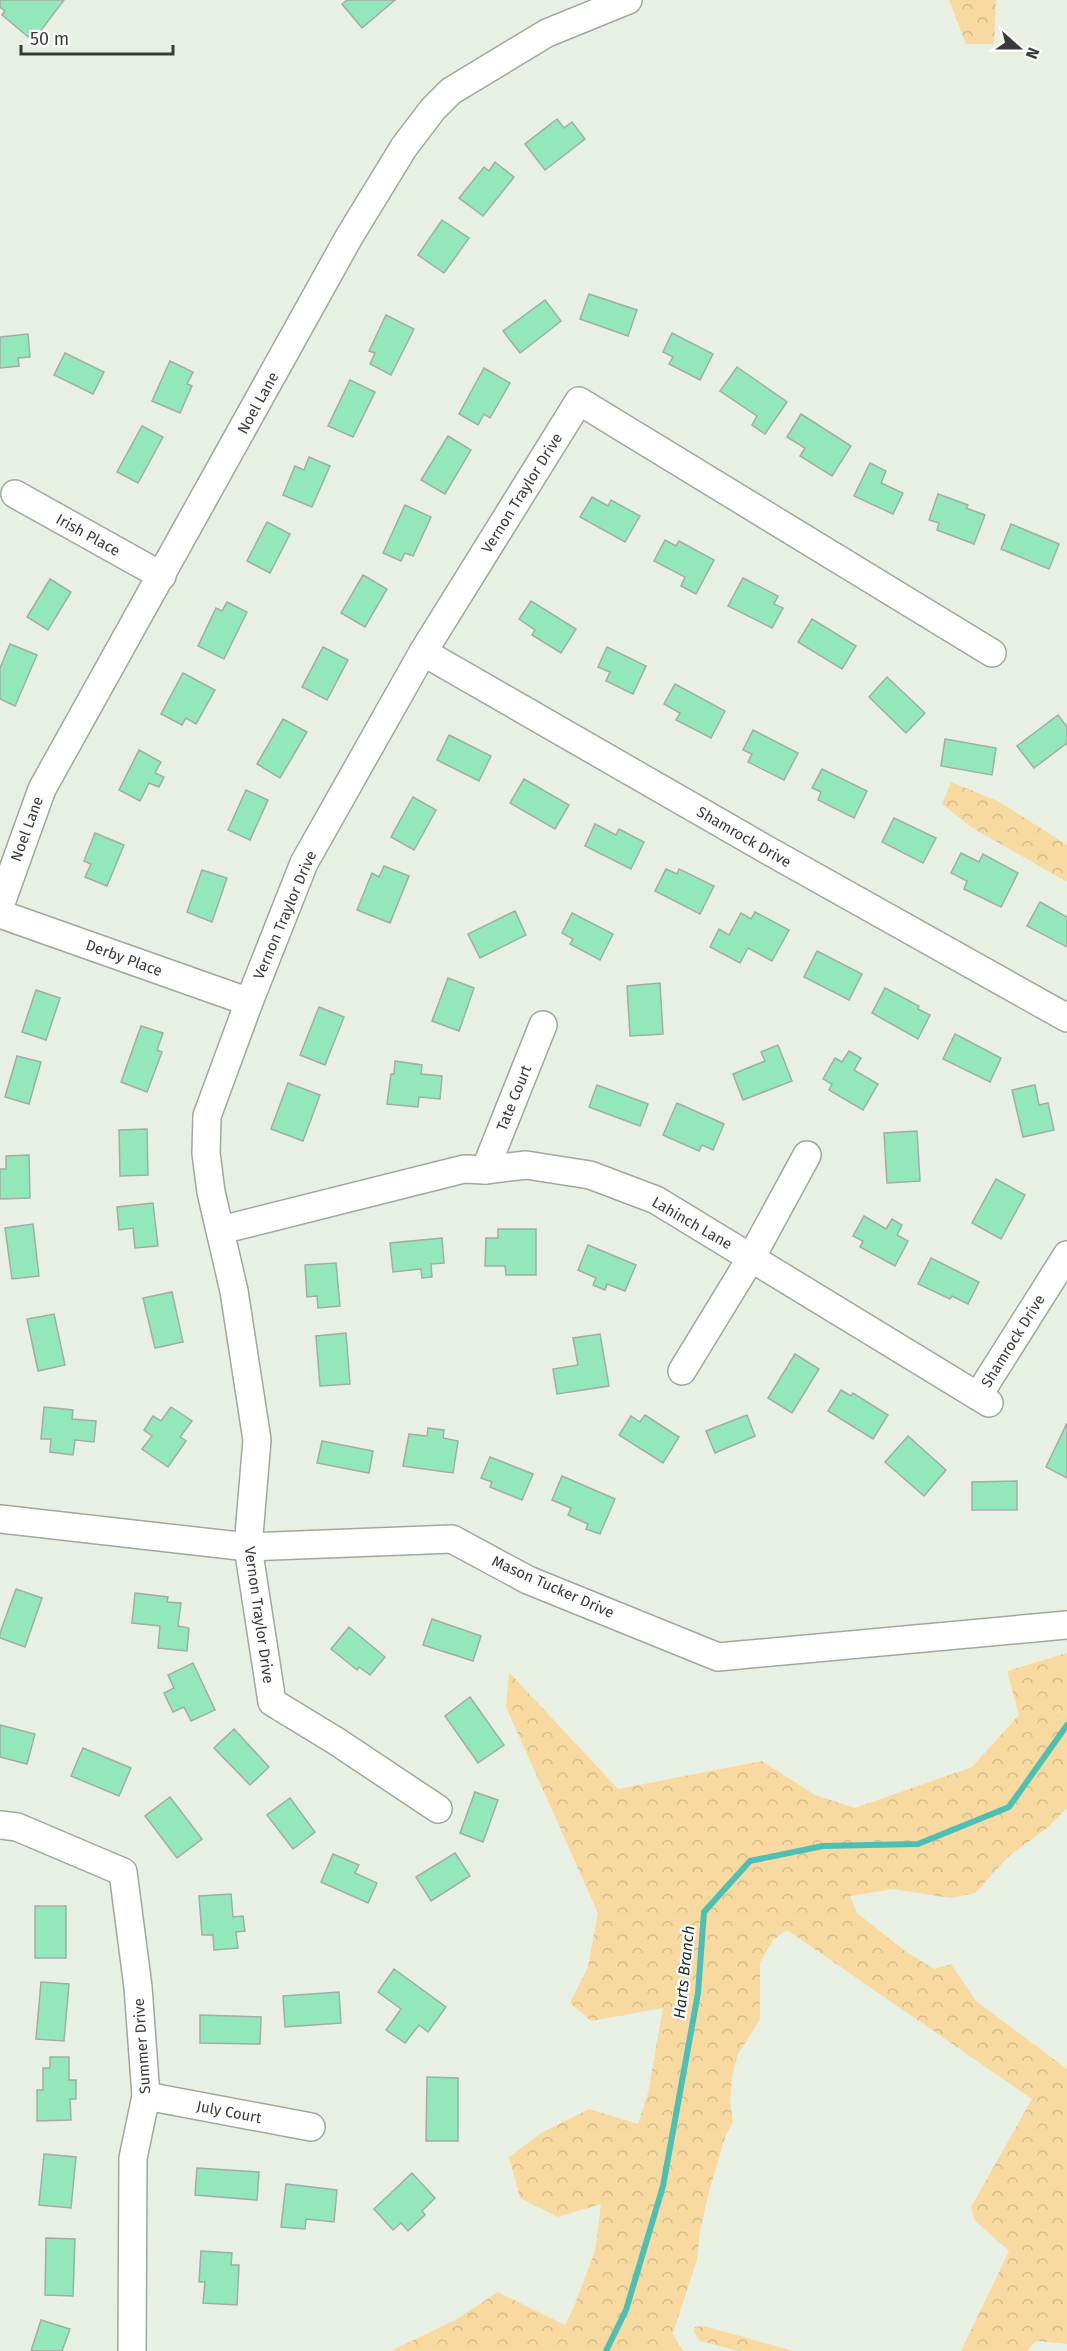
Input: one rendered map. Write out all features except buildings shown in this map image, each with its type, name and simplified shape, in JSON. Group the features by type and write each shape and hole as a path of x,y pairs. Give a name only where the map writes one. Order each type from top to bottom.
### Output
{"street":[{"name":"Noel Lane","path":"0,906 42,789 350,237 404,147 433,109 451,91 547,33 628,0"},
{"name":"Vernon Traylor Drive","path":"438,1809 336,1741 272,1702 248,1547 257,1440 234,1291 211,1192 206,1154 207,1116 304,863 423,652 579,401 992,653"},
{"name":"Irish Place","path":"15,494 162,576"},
{"name":"Shamrock Drive","path":"423,652 769,851 1067,1018"},
{"name":"Derby Place","path":"0,914 249,1002"},
{"name":"Tate Court","path":"485,1170 543,1025"},
{"path":"682,1371 751,1258 807,1155"},
{"name":"Lahinch Lane","path":"221,1230 464,1168 485,1170 526,1165 590,1175 656,1200 984,1399"},
{"name":"Shamrock Drive","path":"984,1399 1067,1256"},
{"name":"Mason Tucker Drive","path":"0,1519 248,1547 452,1539 528,1580 718,1658 1067,1625"},
{"name":"Summer Drive","path":"0,1825 17,1827 123,1872 138,1987 147,2096 133,2158 132,2351"},
{"name":"July Court","path":"147,2096 311,2127"}],"green space":[{"path":"949,0 996,0 994,44 966,44"},
{"path":"951,782 998,801 1067,845 1067,882 971,827 942,804"},
{"path":"1067,1653 1067,1808 1046,1829 1010,1855 975,1893 950,1898 893,1889 850,1896 857,1913 905,1951 934,1969 951,1964 976,2001 1067,2069 1067,2344 1036,2341 1027,2351 961,2351 1009,2251 975,2221 971,2207 1032,2099 787,1930 773,1940 760,1963 760,2020 738,2054 732,2077 730,2102 733,2122 725,2137 710,2188 700,2230 697,2260 673,2333 684,2351 391,2351 457,2319 498,2292 565,2325 595,2251 601,2204 558,2217 520,2198 509,2157 541,2133 589,2109 638,2124 648,2093 663,2008 591,2021 570,2003 588,1967 598,1913 506,1707 509,1672 618,1789 762,1761 815,1795 855,1808 972,1767 1019,1715 1007,1671"},
{"path":"704,2326 793,2351 739,2351 700,2341 694,2332 695,2327"}],"waterway":[{"name":"Harts Branch","path":"606,2351 626,2310 663,2186 698,1993 704,1912 750,1861 823,1846 918,1844 1009,1807 1067,1725"}]}
